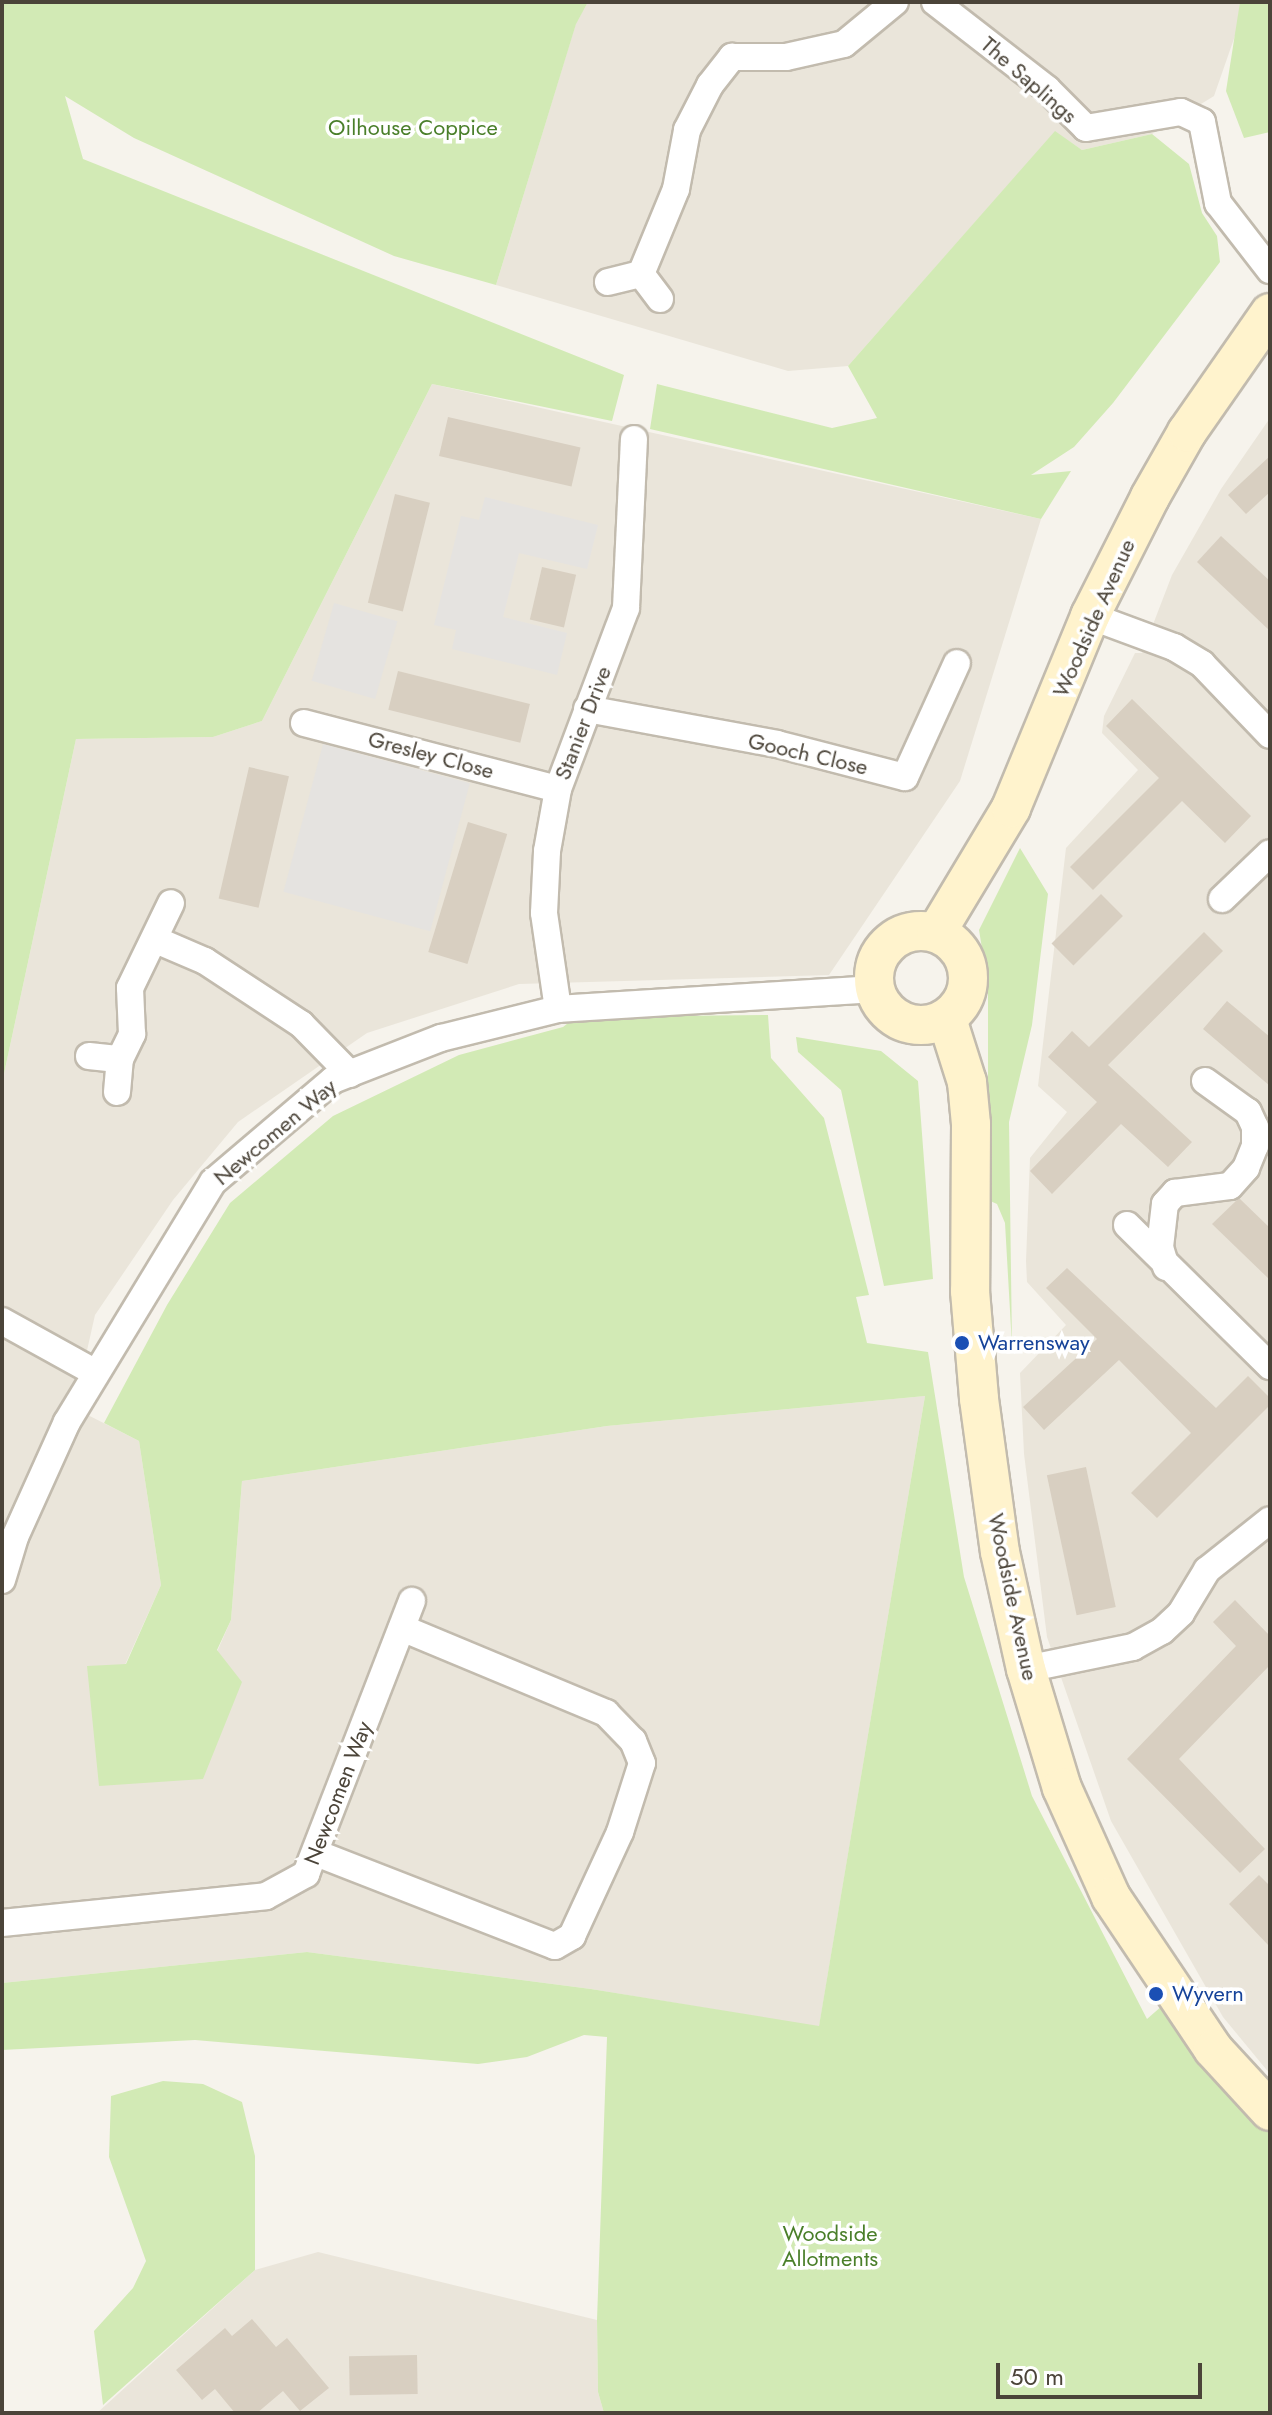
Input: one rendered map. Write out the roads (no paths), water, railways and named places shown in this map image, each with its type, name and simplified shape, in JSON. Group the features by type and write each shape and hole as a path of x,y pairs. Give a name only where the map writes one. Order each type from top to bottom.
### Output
{"street":[{"path":"641,274 676,189 687,130 710,85 732,57 786,57 844,44 895,2"},
{"name":"The Saplings","path":"935,2 1047,89 1086,128 1181,112 1202,122 1218,203 1270,270"},
{"path":"608,282 641,274"},
{"path":"641,274 660,299"},
{"name":"Woodside Avenue","path":"936,933 1011,808 1090,616 1187,432 1270,313"},
{"name":"Stanier Drive","path":"558,1009 544,913 558,789 626,608 634,439"},
{"path":"1090,616 1174,647 1202,664 1270,735"},
{"name":"Gooch Close","path":"587,709 777,744 905,777 957,663"},
{"name":"Gresley Close","path":"304,723 558,789"},
{"path":"1222,899 1267,863"},
{"path":"117,1092 120,1059 132,1034 130,988 156,940 171,903"},
{"path":"916,930 936,933 952,941 967,967 965,992 947,1019 931,1024 895,1018 874,989 878,959 888,943 916,930"},
{"path":"156,940 205,961 301,1024 350,1074"},
{"name":"Newcomen Way","path":"2,1580 8,1536 96,1373 213,1182 333,1080 441,1038 558,1009 874,989"},
{"name":"Woodside Avenue","path":"947,1019 967,1082 971,1124 970,1291 979,1399 1000,1552 1026,1669 1062,1788 1111,1897 1213,2049 1270,2111"},
{"path":"89,1056 120,1059"},
{"path":"1166,1267 1160,1247 1165,1204 1175,1193 1230,1186 1246,1168 1255,1146 1255,1127 1248,1112 1205,1081"},
{"path":"1127,1225 1166,1267 1270,1366"},
{"path":"2,1321 96,1373"},
{"path":"1026,1669 1133,1647 1162,1631 1181,1613 1207,1570 1268,1525"},
{"name":"Newcomen Way","path":"2,1923 266,1896 306,1874 412,1601"},
{"path":"316,1853 555,1946 572,1936 620,1832 642,1763 633,1741 606,1713 402,1628"}],"place":[{"name":"Warrensway","path":"962,1343"},
{"name":"Wyvern","path":"1156,1994"}],"park label":[{"name":"Oilhouse Coppice","path":"413,128"},
{"name":"Woodside Allotments","path":"830,2246"}]}
